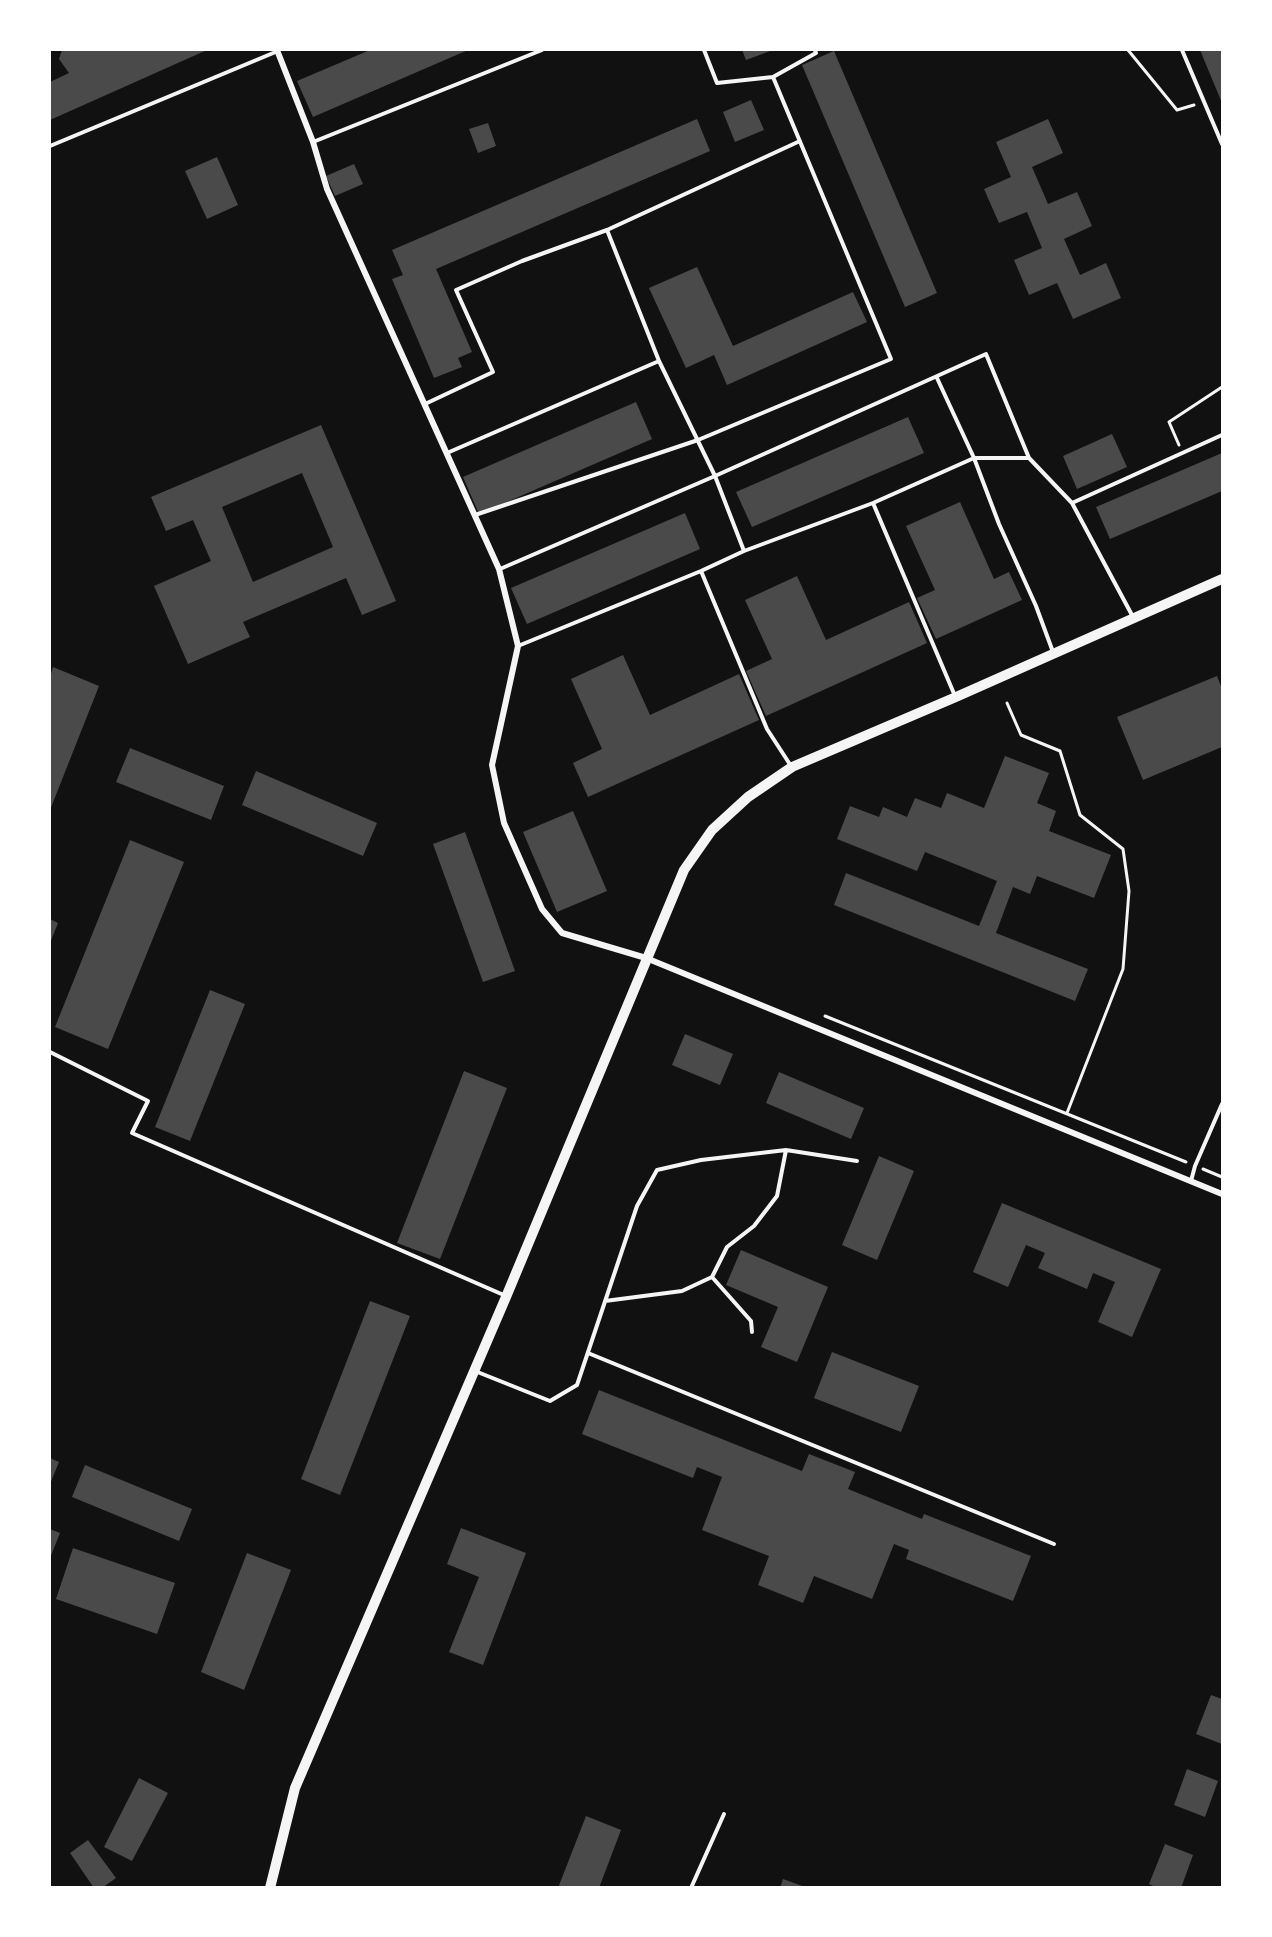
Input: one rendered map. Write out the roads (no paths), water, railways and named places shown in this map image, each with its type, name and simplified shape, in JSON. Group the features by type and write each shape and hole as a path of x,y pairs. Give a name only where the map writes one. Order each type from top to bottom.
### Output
{"street":[{"path":"277,50 313,141 327,189 499,569 518,646 492,765 504,822 542,909 562,933 646,958 1222,1194"},
{"path":"270,1887 295,1788 506,1297 684,870 712,830 748,797 792,766 956,697 1222,579"}],"lane":[{"path":"50,146 277,50"},
{"path":"313,141 542,50"},
{"path":"704,50 717,83 773,77 817,50"},
{"path":"1182,50 1222,144"},
{"path":"475,515 698,440 891,358 773,77"},
{"path":"424,405 494,372 456,290 522,261 607,230 800,141"},
{"path":"607,230 659,362 715,476 744,551"},
{"path":"499,569 937,378 986,354 1029,458 1072,503 1134,618"},
{"path":"447,454 659,362"},
{"path":"937,378 974,459 999,524 1036,606 1053,653"},
{"path":"1072,503 1222,435"},
{"path":"518,646 744,551 873,503 974,459 1029,458"},
{"path":"873,503 956,697"},
{"path":"701,571 768,729 792,766"},
{"path":"50,1052 148,1101 132,1133 506,1297"},
{"path":"1191,1182 1195,1166 1222,1104"},
{"path":"605,1301 682,1291 712,1277 727,1247 754,1226 777,1196 786,1150"},
{"path":"474,1371 550,1401 577,1385 637,1206 657,1170 701,1160 786,1150 857,1161"},
{"path":"712,1277 751,1321 753,1332"},
{"path":"588,1353 1054,1544"},
{"path":"691,1887 724,1814"}]}
